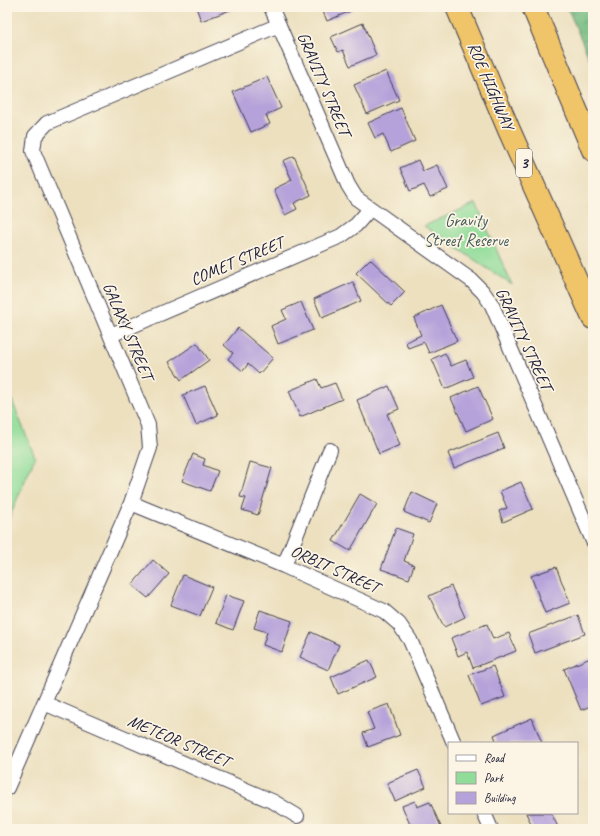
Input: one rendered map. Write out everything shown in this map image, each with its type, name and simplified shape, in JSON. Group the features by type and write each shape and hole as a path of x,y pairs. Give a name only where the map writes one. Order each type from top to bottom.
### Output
{"highway":[{"name":"ROE HIGHWAY","path":"457,7 593,318"},
{"path":"533,7 593,150"}],"street":[{"name":"GRAVITY STREET","path":"271,7 348,185 356,198 471,280 492,304 593,541"},
{"name":"GALAXY STREET","path":"7,788 131,503 150,448 148,425 33,151 35,136 47,123 279,25"},
{"name":"COMET STREET","path":"111,335 341,236 356,225 370,209"},
{"path":"284,566 330,450"},
{"name":"ORBIT STREET","path":"131,503 284,566 384,611 399,624 410,640 454,742"},
{"name":"METEOR STREET","path":"44,703 274,802 297,816"},
{"path":"484,814 491,829"}],"green space":[{"path":"567,7 593,7 593,67"},
{"name":"Gravity Street Reserve","path":"476,203 512,285 424,226"},
{"path":"7,388 35,457 7,523"}],"building":[{"path":"196,7 238,7 201,21"},
{"path":"321,7 354,7 355,9 327,21"},
{"path":"363,23 376,55 350,66 343,50 338,52 331,37"},
{"path":"386,71 399,100 367,114 354,85"},
{"path":"267,77 281,108 266,115 270,124 251,132 233,92"},
{"path":"401,108 415,141 391,152 383,134 375,138 368,123"},
{"path":"294,156 311,195 294,203 297,209 285,215 274,189 292,180 283,161"},
{"path":"418,160 423,171 437,165 448,189 430,197 424,185 410,191 400,168"},
{"path":"370,259 405,292 391,306 356,273"},
{"path":"353,282 361,301 322,318 314,299"},
{"path":"301,302 313,330 278,344 271,326 286,319 282,310"},
{"path":"441,305 457,341 429,353 424,342 408,348 406,342 421,335 414,318"},
{"path":"238,328 273,358 259,374 248,364 243,371 228,359 233,353 224,345"},
{"path":"197,343 209,360 181,380 169,362"},
{"path":"445,353 451,366 466,360 473,377 445,389 432,359"},
{"path":"317,379 321,388 335,383 342,399 300,417 289,391"},
{"path":"205,386 218,415 196,425 183,395"},
{"path":"389,386 399,409 387,414 400,445 379,454 357,400"},
{"path":"478,386 493,419 466,431 451,398"},
{"path":"498,433 504,448 454,468 448,453"},
{"path":"193,454 205,459 203,465 218,471 210,491 182,481"},
{"path":"250,462 272,468 258,515 242,510 246,498 240,497"},
{"path":"521,482 533,509 503,522 499,511 507,508 500,491"},
{"path":"412,492 437,504 429,523 404,512"},
{"path":"360,494 377,504 350,551 333,541"},
{"path":"396,528 413,534 404,561 414,565 409,579 381,569"},
{"path":"153,560 169,574 148,598 132,585"},
{"path":"556,567 570,603 545,613 531,576"},
{"path":"183,575 212,587 200,616 171,605"},
{"path":"451,586 465,617 444,627 429,596"},
{"path":"226,595 244,601 233,630 216,623"},
{"path":"260,610 292,621 282,652 263,645 267,632 254,628"},
{"path":"578,615 585,634 535,653 528,634"},
{"path":"487,624 493,639 509,633 516,651 473,668 467,652 458,656 451,638"},
{"path":"311,632 339,645 328,670 300,657"},
{"path":"593,657 593,705 581,710 564,669"},
{"path":"369,660 377,677 338,694 331,677"},
{"path":"493,666 505,697 481,706 469,675"},
{"path":"389,704 400,735 368,747 363,733 374,729 367,712"},
{"path":"532,718 542,742 497,742 494,735"},
{"path":"418,770 426,787 395,801 387,783"},
{"path":"415,801 417,807 430,802 442,829 412,829 402,806"},
{"path":"526,814 552,814 559,829 533,829"}]}
